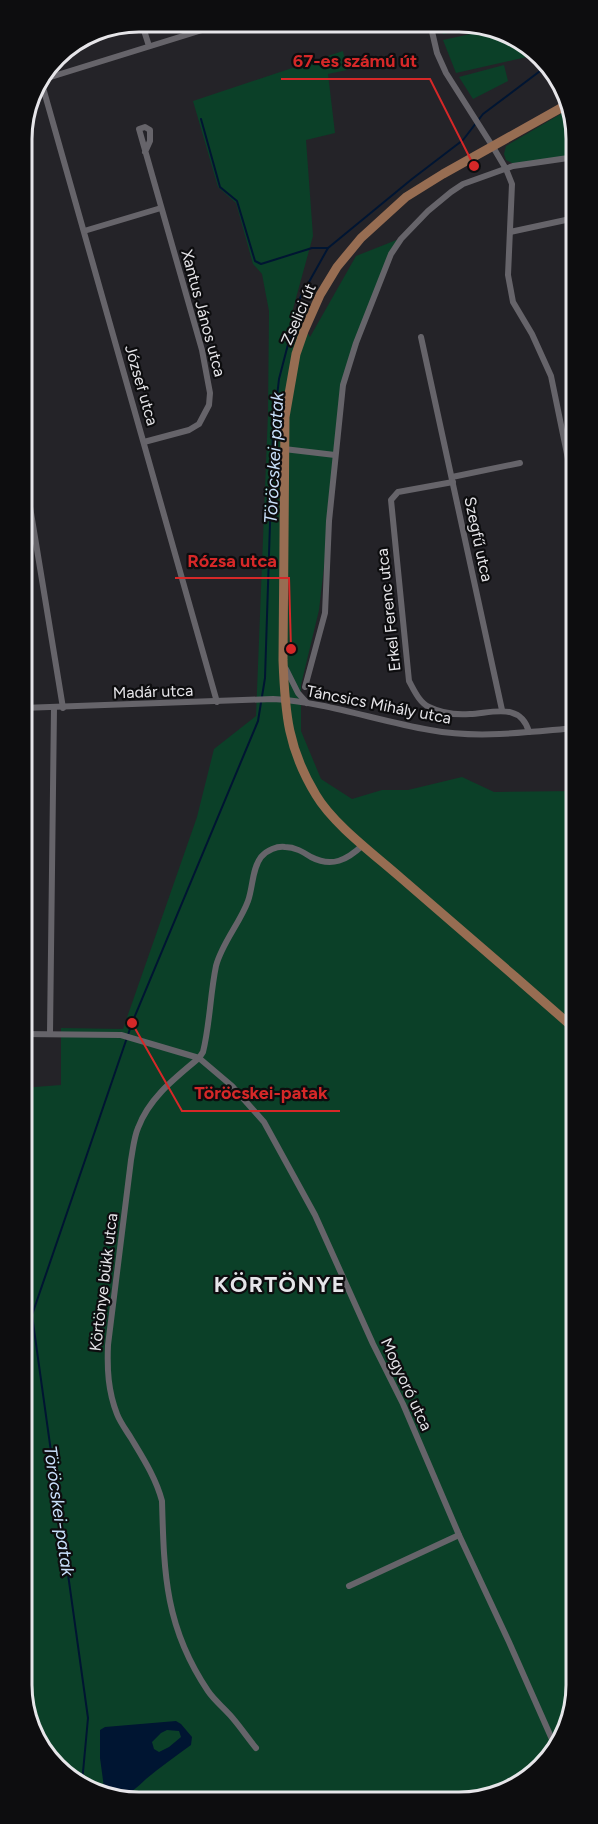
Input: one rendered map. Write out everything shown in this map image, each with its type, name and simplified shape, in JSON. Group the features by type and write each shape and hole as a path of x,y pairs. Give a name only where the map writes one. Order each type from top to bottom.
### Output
{"main road":[{"name":"Zselici út","path":"562,108 406,197 368,230 337,267 320,295 304,331 297,354 286,408 283,660 284,700 288,729 304,775 318,799 363,845 566,1022"}],"street":[{"path":"145,32 149,46"},
{"path":"53,75 195,32"},
{"path":"432,32 437,53 446,73 506,168 512,184 508,275 513,302 532,334 551,376 567,453"},
{"name":"József utca","path":"44,89 217,702"},
{"name":"Xantus János utca","path":"144,442 189,430 199,424 209,405 210,393 202,350 145,152"},
{"path":"305,687 325,613 329,521 339,411 347,368 391,254 400,239 451,192 472,180 506,168 567,158"},
{"path":"84,231 161,208"},
{"path":"510,232 567,220"},
{"name":"Szegfű utca","path":"421,338 502,710"},
{"path":"284,449 335,455"},
{"path":"452,480 520,463"},
{"name":"Erkel Ferenc utca","path":"452,480 398,492 391,500 409,681 416,694 427,706 445,713 467,715 502,710"},
{"path":"32,519 63,708"},
{"path":"283,660 292,684 308,703"},
{"name":"Madár utca","path":"32,708 284,700"},
{"name":"Táncsics Mihály utca","path":"284,700 308,703 432,730 486,735 567,729"},
{"path":"51,1033 54,708"},
{"path":"502,710 516,713 521,717 529,732"},
{"path":"32,1034 121,1035 199,1058 205,1044 208,1010 217,964 244,911 257,865 262,856 278,847 287,847 299,850 318,860 341,861 351,856 363,845"},
{"name":"Mogyoró utca","path":"199,1058 232,1086 264,1122 315,1215 373,1344 403,1404 459,1535 510,1642 552,1739"},
{"name":"Körtönye bükk utca","path":"199,1058 163,1089 143,1116 137,1130 131,1160 108,1345 107,1371 117,1416 147,1464 162,1501 165,1582 181,1641 192,1665 210,1693 256,1748"},
{"path":"349,1586 459,1535"}],"green space":[{"path":"480,34 507,43 528,57 456,73 443,40"},
{"path":"343,51 347,70 328,74 335,133 306,140 313,236 293,309 310,337 356,256 399,239 367,319 345,385 319,610 301,685 301,731 321,779 352,799 382,790 408,790 462,777 494,792 567,791 566,1699 558,1726 540,1756 513,1778 494,1787 480,1790 466,1792 132,1792 118,1790 91,1781 63,1761 46,1739 35,1713 32,1692 32,1087 61,1085 61,1028 123,1029 197,817 214,749 256,716 268,413 269,311 262,274 253,264 236,203 218,187 193,101"},
{"path":"504,65 508,81 473,99 459,77"},
{"path":"563,113 567,156 514,164 506,160 504,154 506,146"}],"water":[{"path":"176,1721 192,1737 191,1745 132,1792 104,1787 100,1758 100,1730 105,1727","holes":["167,1730 179,1731 181,1737 159,1752 154,1749 152,1742"]}],"waterway":[{"name":"Töröcskei-patak","path":"32,1315 132,1023 258,721 265,678 273,431 279,379 300,298 328,248 463,140 483,114 541,70"},
{"path":"201,119 220,187 237,201 255,261 261,264 312,248 328,248"},
{"name":"Töröcskei-patak","path":"32,1315 88,1718 83,1776"}],"place":[{"name":"67-es számú út","path":"474,166"},
{"name":"Rózsa utca","path":"291,649"},
{"name":"Töröcskei-patak","path":"132,1023"}],"district":[{"name":"KÖRTÖNYE","path":"280,1284"}]}
